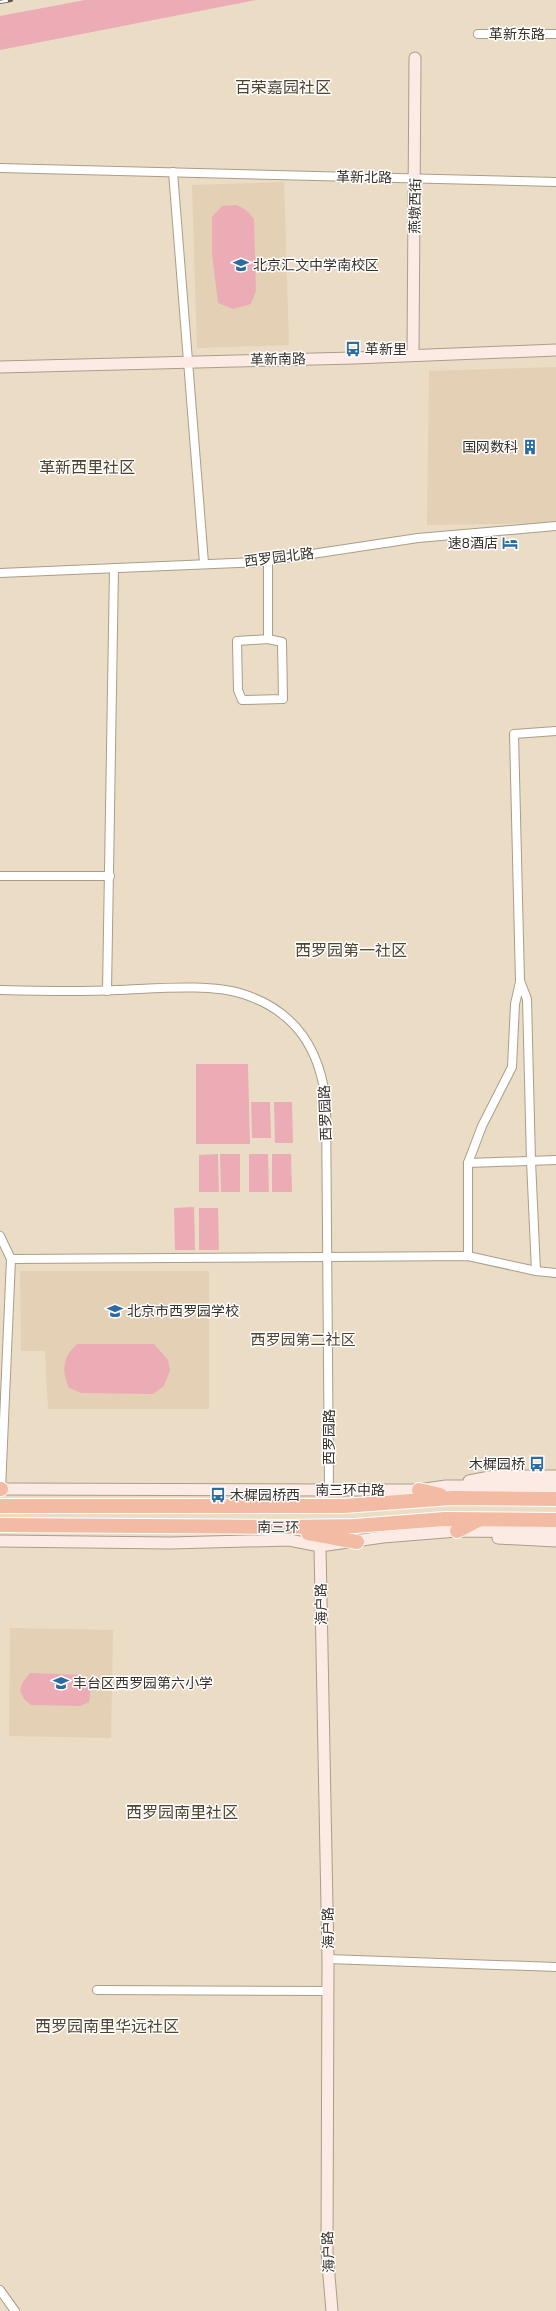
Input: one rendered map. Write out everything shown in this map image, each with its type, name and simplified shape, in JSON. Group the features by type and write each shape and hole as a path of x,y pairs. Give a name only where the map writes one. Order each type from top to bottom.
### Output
{"highway":[{"path":"419,1490 449,1492"},
{"name":"南三环","path":"0,1506 344,1506 449,1492 556,1499"},
{"name":"南三环","path":"0,1525 282,1527 355,1526 445,1519 556,1520"},
{"path":"457,1531 478,1520"},
{"path":"0,1532 38,1525"},
{"path":"282,1527 357,1542"}],"street":[{"name":"革新东路","path":"478,34 556,34"},
{"name":"燕墩西街","path":"413,355 415,58"},
{"name":"革新北路","path":"0,168 556,182"},
{"path":"173,172 204,563"},
{"name":"革新南路","path":"0,367 556,350"},
{"name":"西罗园北路","path":"0,573 268,560 418,538 556,526"},
{"path":"268,560 268,638"},
{"path":"107,991 114,568"},
{"path":"268,638 282,642 282,699 242,700 238,690 237,641 268,638"},
{"path":"468,1256 468,1163 482,1126 512,1067 516,1004 520,981 514,734 556,731"},
{"path":"0,876 110,876"},
{"path":"520,981 527,999 531,1161 536,1271"},
{"name":"西罗园路","path":"0,990 107,991 202,988 243,994 275,1010 300,1030 313,1050 324,1078 326,1102 329,1490"},
{"path":"468,1163 556,1160"},
{"path":"0,1236 11,1259 0,1489"},
{"path":"11,1259 468,1256 536,1271 556,1273"},
{"path":"449,1492 495,1476 556,1476"},
{"path":"449,1492 556,1486"},
{"name":"南三环中路","path":"0,1489 419,1490"},
{"path":"410,1537 457,1531 556,1532"},
{"path":"0,1542 170,1543 289,1540 320,1546 357,1542 383,1537 453,1536 556,1541"},
{"name":"海户路","path":"320,1546 328,1959 327,2252 332,2311"},
{"path":"328,1959 556,1967"},
{"path":"97,1990 328,1991"},
{"path":"0,2290 15,2311"}],"shaded area":[{"path":"85,0 256,0 0,50 0,16"},
{"name":"北京汇文中学南校区","path":"284,182 289,345 197,348 192,185"},
{"path":"237,205 246,210 254,219 256,291 251,304 233,309 218,303 212,254 212,217 222,206"},
{"path":"556,367 556,523 427,525 429,371"},
{"path":"196,1064 248,1064 250,1144 196,1144"},
{"path":"251,1102 270,1102 271,1138 252,1138"},
{"path":"274,1102 292,1102 293,1143 275,1143"},
{"path":"218,1154 219,1192 199,1192 199,1155"},
{"path":"220,1154 240,1154 240,1192 221,1192"},
{"path":"249,1154 268,1154 269,1192 249,1192"},
{"path":"272,1154 291,1154 292,1192 272,1192"},
{"path":"194,1207 195,1250 175,1250 174,1208"},
{"path":"199,1208 218,1208 219,1250 199,1250"},
{"name":"北京市西罗园学校","path":"20,1271 209,1271 209,1409 48,1409 45,1351 21,1351"},
{"path":"77,1344 154,1344 168,1360 170,1370 164,1386 153,1394 81,1393 69,1388 64,1370 65,1364 66,1359 72,1349"},
{"name":"丰台区西罗园第六小学","path":"10,1628 113,1630 111,1738 9,1736"},
{"path":"30,1673 82,1675 90,1687 89,1702 81,1706 31,1705 24,1699 20,1690 23,1682"}],"railway":[{"path":"0,2 11,0"}],"place":[{"name":"北京汇文中学南校区","path":"241,265"},
{"name":"革新里","path":"353,349"},
{"name":"国网数科","path":"530,447"},
{"name":"速8酒店","path":"510,543"},
{"name":"北京市西罗园学校","path":"115,1311"},
{"name":"木樨园桥","path":"537,1464"},
{"name":"木樨园桥西","path":"218,1495"},
{"name":"丰台区西罗园第六小学","path":"61,1683"}],"district":[{"name":"百荣嘉园社区","path":"283,87"},
{"name":"革新西里社区","path":"87,467"},
{"name":"西罗园第一社区","path":"351,950"},
{"name":"西罗园第二社区","path":"303,1340"},
{"name":"西罗园南里社区","path":"182,1812"},
{"name":"西罗园南里华远社区","path":"107,2026"}]}
